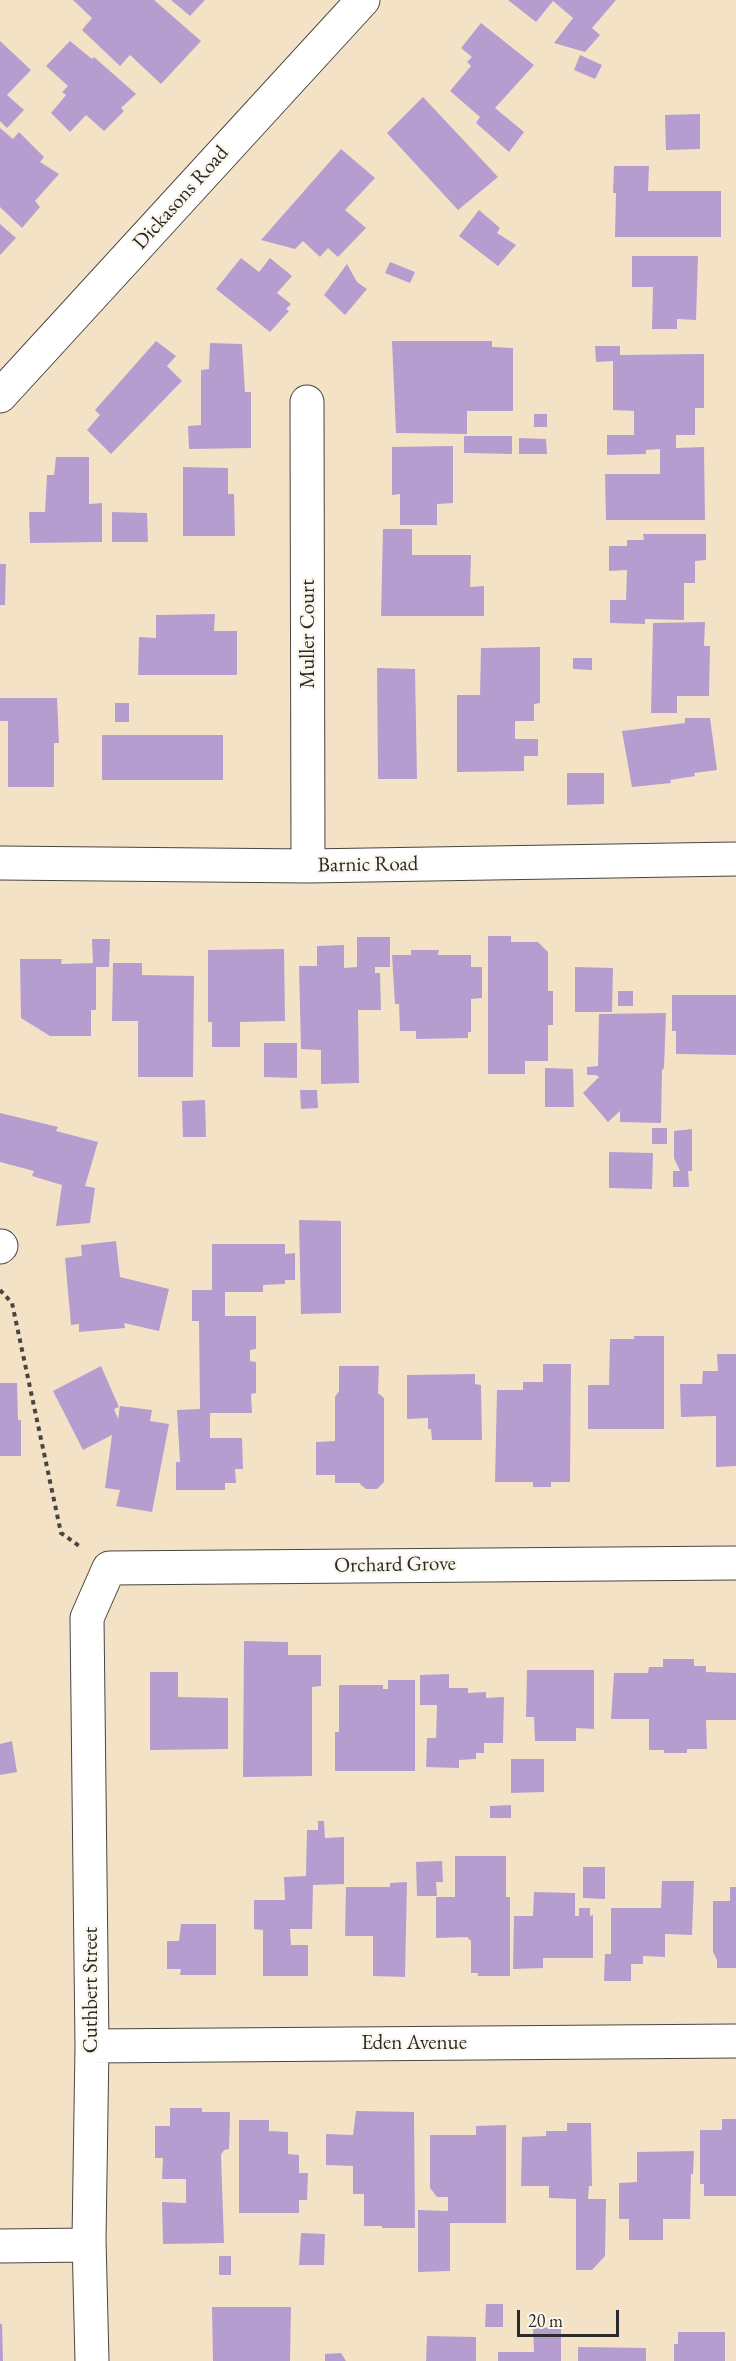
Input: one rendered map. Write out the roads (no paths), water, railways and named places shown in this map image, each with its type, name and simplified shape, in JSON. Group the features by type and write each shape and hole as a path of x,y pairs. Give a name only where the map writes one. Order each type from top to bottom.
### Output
{"street":[{"name":"Dickasons Road","path":"0,396 363,0"},
{"name":"Muller Court","path":"307,402 308,866"},
{"name":"Barnic Road","path":"0,863 308,866 736,859"},
{"name":"Orchard Grove","path":"87,1618 109,1568 736,1563"},
{"name":"Cuthbert Street","path":"87,1618 92,2046 89,2245 92,2361"},
{"name":"Eden Avenue","path":"92,2046 736,2041"},
{"path":"0,2246 89,2245"}]}
